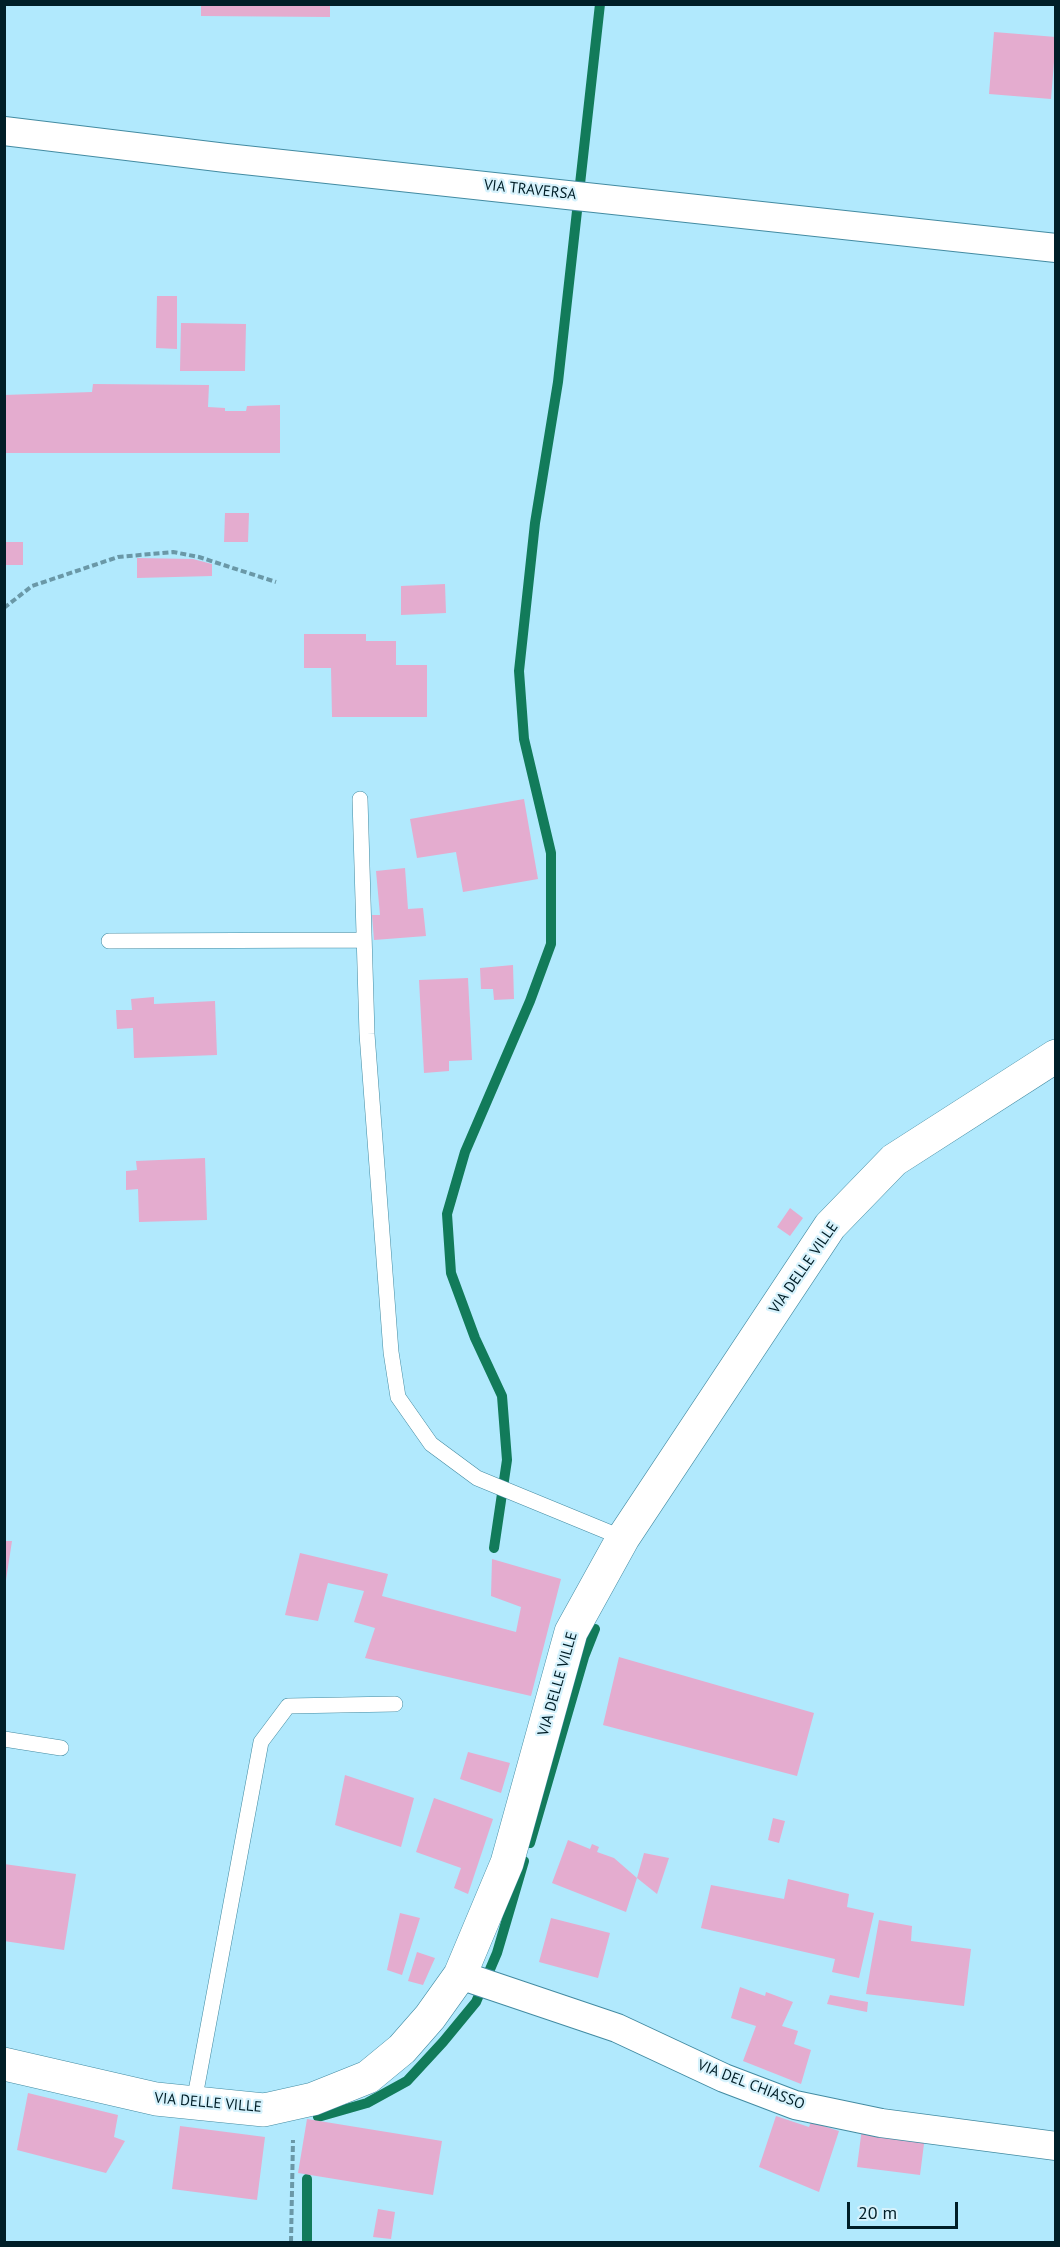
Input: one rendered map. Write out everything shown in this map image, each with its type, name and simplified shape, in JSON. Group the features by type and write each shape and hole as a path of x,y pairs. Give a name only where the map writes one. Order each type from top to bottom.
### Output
{"street":[{"name":"VIA TRAVERSA","path":"4,131 238,159 1056,248"},
{"name":"VIA DELLE VILLE","path":"4,2064 156,2099 264,2110 313,2099 368,2077 402,2049 430,2017 480,1981 507,1863 571,1632 622,1538 830,1226 894,1160 1056,1056"},
{"name":"VIA DEL CHIASSO","path":"480,1981 617,2028 724,2078 795,2105 881,2123 1056,2146"}],"lane":[{"path":"360,799 367,1034 391,1352 398,1397 431,1444 477,1478 622,1538"},
{"path":"110,941 364,940"},
{"path":"194,2102 261,1742 288,1706 395,1704"},
{"path":"4,1739 61,1748"}],"path":[{"path":"4,608 32,586 118,557 173,552 199,557 276,582"},
{"path":"291,2242 293,2104"}],"building":[{"path":"201,4 330,4 330,17 201,16"},
{"path":"994,32 1056,37 1051,99 989,94"},
{"path":"157,296 177,296 177,349 156,348"},
{"path":"181,323 246,324 245,371 180,371"},
{"path":"93,384 209,385 208,407 225,408 225,411 246,411 247,406 280,405 280,453 4,453 4,395 92,392"},
{"path":"225,513 249,513 248,542 224,542"},
{"path":"4,542 23,542 23,565 4,565"},
{"path":"137,558 193,559 212,564 212,576 137,578"},
{"path":"445,584 446,613 401,615 401,586"},
{"path":"304,634 366,634 366,641 396,641 396,665 427,665 427,717 332,717 331,668 304,668"},
{"path":"524,799 538,879 463,892 456,852 417,858 410,819"},
{"path":"405,868 408,909 423,908 426,936 374,940 372,915 380,915 376,871"},
{"path":"513,965 514,999 494,1000 493,989 481,989 480,968"},
{"path":"468,978 472,1060 449,1061 449,1071 424,1073 419,980"},
{"path":"154,997 154,1004 215,1001 217,1055 134,1058 133,1028 117,1029 116,1010 132,1010 131,999"},
{"path":"205,1158 207,1220 139,1222 138,1189 126,1190 126,1171 137,1170 136,1161"},
{"path":"790,1208 803,1218 790,1236 777,1227"},
{"path":"4,1541 12,1541 6,1580 4,1580"},
{"path":"300,1553 388,1574 382,1596 516,1632 521,1607 491,1596 492,1559 561,1579 531,1696 365,1658 375,1628 354,1622 364,1591 328,1583 318,1621 285,1615"},
{"path":"619,1657 814,1713 797,1776 603,1725"},
{"path":"468,1752 510,1763 501,1793 460,1779"},
{"path":"345,1775 414,1798 401,1847 335,1825"},
{"path":"434,1798 493,1819 468,1894 454,1888 461,1868 416,1852"},
{"path":"773,1818 785,1821 779,1843 768,1840"},
{"path":"568,1840 590,1849 592,1844 599,1847 597,1852 614,1858 637,1878 626,1912 552,1883"},
{"path":"644,1853 669,1858 657,1894 637,1878"},
{"path":"4,1864 76,1874 64,1950 4,1941"},
{"path":"788,1879 849,1894 847,1907 874,1913 859,1978 832,1972 835,1959 701,1928 711,1885 784,1899"},
{"path":"400,1913 420,1918 402,1975 387,1970"},
{"path":"551,1918 610,1933 598,1978 539,1962"},
{"path":"879,1920 912,1926 911,1941 971,1949 964,2006 866,1994"},
{"path":"417,1952 435,1958 423,1985 408,1981"},
{"path":"740,1987 765,1996 766,1992 793,2002 782,2026 798,2031 794,2044 811,2050 801,2084 743,2061 756,2026 731,2018"},
{"path":"830,1995 868,2002 867,2012 827,2004"},
{"path":"28,2093 118,2115 114,2137 125,2141 106,2173 17,2150"},
{"path":"776,2116 809,2127 811,2122 839,2131 819,2192 759,2167"},
{"path":"307,2119 442,2141 433,2195 298,2173"},
{"path":"180,2126 265,2137 257,2200 172,2189"},
{"path":"862,2128 925,2136 920,2175 857,2167"},
{"path":"378,2209 395,2212 391,2239 373,2237"}],"waterway":[{"path":"494,1548 507,1460 502,1396 475,1338 451,1273 447,1214 465,1152 530,1001 551,944 551,853 524,739 519,671 535,523 558,382 600,4"},
{"path":"530,1843 584,1657 595,1629"},
{"path":"318,2117 367,2103 407,2081 476,2002 497,1953 524,1861"},
{"path":"307,2179 307,2242"}]}
